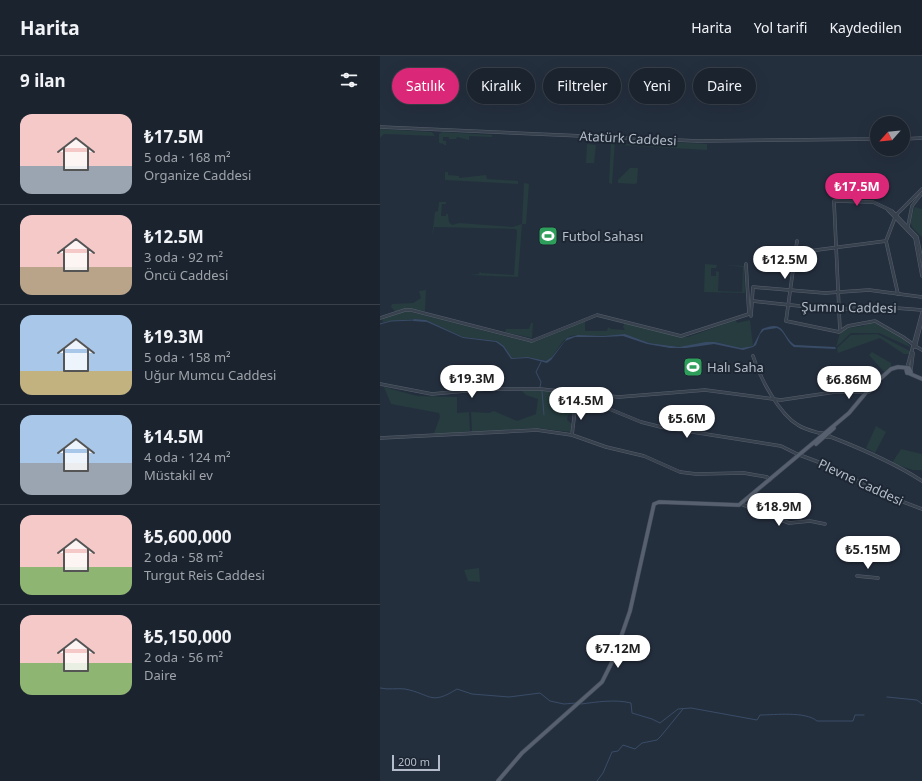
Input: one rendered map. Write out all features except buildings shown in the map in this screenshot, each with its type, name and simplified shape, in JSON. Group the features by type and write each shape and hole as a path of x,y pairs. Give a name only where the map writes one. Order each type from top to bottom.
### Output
{"main road":[{"path":"498,781 522,753 602,682 613,660 630,611 653,506 659,502 731,506 741,504 849,413 868,392 895,367 908,370 922,378"}],"street":[{"name":"Atatürk Caddesi","path":"380,127 698,141 870,139"},
{"path":"910,139 922,138"},
{"path":"898,294 886,241 896,216 922,189"},
{"path":"908,226 912,206 922,193"},
{"path":"840,331 834,201 866,201 883,206 908,226 916,237 922,261"},
{"path":"896,216 916,237 922,239"},
{"path":"916,237 922,276"},
{"path":"797,241 786,321 826,330 840,331 848,326 875,322 899,334 914,347 922,350"},
{"path":"809,251 886,241"},
{"path":"380,318 402,311 411,310 532,341 599,315 684,336 749,314 746,264"},
{"path":"751,316 753,287 839,294 869,290 922,298"},
{"name":"Şumnu Caddesi","path":"753,301 839,309 852,309 870,306 885,309 896,308 922,310"},
{"path":"914,347 922,313"},
{"path":"908,370 922,320"},
{"path":"753,356 761,380 785,414 796,424 867,450 876,457 903,469 922,481"},
{"path":"380,384 432,394 501,389 540,389 618,396 705,390 775,400 835,392 868,392"},
{"path":"572,435 577,392"},
{"name":"Plevne Caddesi","path":"576,405 607,408 641,422 663,428 780,446 837,469 877,492 922,508"},
{"path":"380,438 537,430 572,435 606,447 644,456 680,472 696,474 744,473 767,477 770,480"},
{"path":"741,504 790,523 810,522 825,524"},
{"path":"856,576 878,578"}],"green space":[{"path":"380,129 432,132 435,136 384,134 380,138"},
{"path":"442,132 492,135 492,137 469,136 469,140 457,137 456,139 449,139 449,137 443,137 443,141 446,141 446,145 444,145 439,143 439,134"},
{"path":"601,139 613,139 615,141 612,184 609,183 611,141"},
{"path":"622,140 622,143 629,144 631,140 707,144 707,150 619,145"},
{"path":"587,144 596,145 594,163 586,163"},
{"path":"630,168 638,168 637,183 618,183 618,180"},
{"path":"445,172 448,172 448,175 459,176 459,178 486,175 487,179 518,181 518,184 445,180"},
{"path":"524,183 529,184 526,224 522,224"},
{"path":"439,202 446,202 446,204 442,204 441,216 446,216 446,214 448,214 449,222 452,225 459,223 513,227 522,224 518,277 470,275 479,274 480,271 481,273 514,275 516,229 434,227 432,237 435,212 438,211"},
{"path":"915,207 922,209 922,237 914,230 910,220"},
{"path":"705,264 717,265 716,268 711,268 711,276 716,276 716,271 719,272 718,291 742,292 743,267 724,265 744,266 745,293 704,292"},
{"path":"426,290 425,311 403,309 396,312 391,307 392,304 413,303 421,298 419,291"},
{"path":"407,311 528,342 537,341 585,321 585,331 607,331 608,327 611,329 625,330 623,327 625,322 682,337 688,337 736,320 737,323 750,320 753,346 741,348 715,342 679,347 649,343 625,334 603,336 578,335 570,336 563,341 552,357 546,361 528,357 512,358 505,347 497,341 463,337 426,320 414,319 383,322 382,318"},
{"path":"873,322 901,337 912,348 879,333 851,333 836,347 840,333 849,328 863,326"},
{"path":"531,323 533,323 532,338 505,332 506,329 529,329"},
{"path":"877,334 910,351 910,354 904,354 880,338 838,353 837,348 851,335"},
{"path":"872,352 891,363 891,366 884,372 869,355"},
{"path":"384,387 417,396 457,397 457,413 469,412 470,431 439,435 434,433 440,417 439,413 391,404"},
{"path":"541,390 576,394 574,414 568,415 567,420 573,425 571,432 536,428 472,432 471,412 489,413 494,411 517,421 536,414 538,399 526,395 522,391"},
{"path":"876,426 886,432 875,453 866,448"},
{"path":"901,449 922,454 922,470 913,470 892,463"},
{"path":"479,568 480,582 468,581 464,570"}],"water":[{"path":"414,319 426,320 463,337 497,341 504,346 512,358 528,357 546,361 552,357 567,338 578,335 603,336 625,334 649,343 679,347 706,342 715,342 741,348 753,346 762,329 770,326 779,327 795,345 835,347 836,349 794,347 780,329 777,328 764,330 760,334 756,345 743,350 714,344 686,348 670,348 647,344 623,336 575,337 565,341 551,360 547,363 528,358 511,359 503,347 496,342 463,338 427,322 413,321"}],"waterway":[{"path":"380,324 391,321 415,320"},
{"path":"540,387 541,382 536,372 541,362"},
{"path":"542,391 544,415"},
{"path":"380,688 405,689 436,698 457,689 472,694 509,697 540,693 550,701 564,704 576,703"},
{"path":"887,697 917,700 922,704"},
{"path":"581,704 612,701 631,703 632,713 660,723 678,709 691,708 757,720 760,715 790,714 805,716 817,721 853,721 855,715 864,715"},
{"path":"597,781 603,773 612,752 618,751 623,745 635,749 642,743 657,740 683,709"}],"place":[{"name":"Futbol Sahası","path":"548,236"},
{"name":"Halı Saha","path":"693,367"}]}
